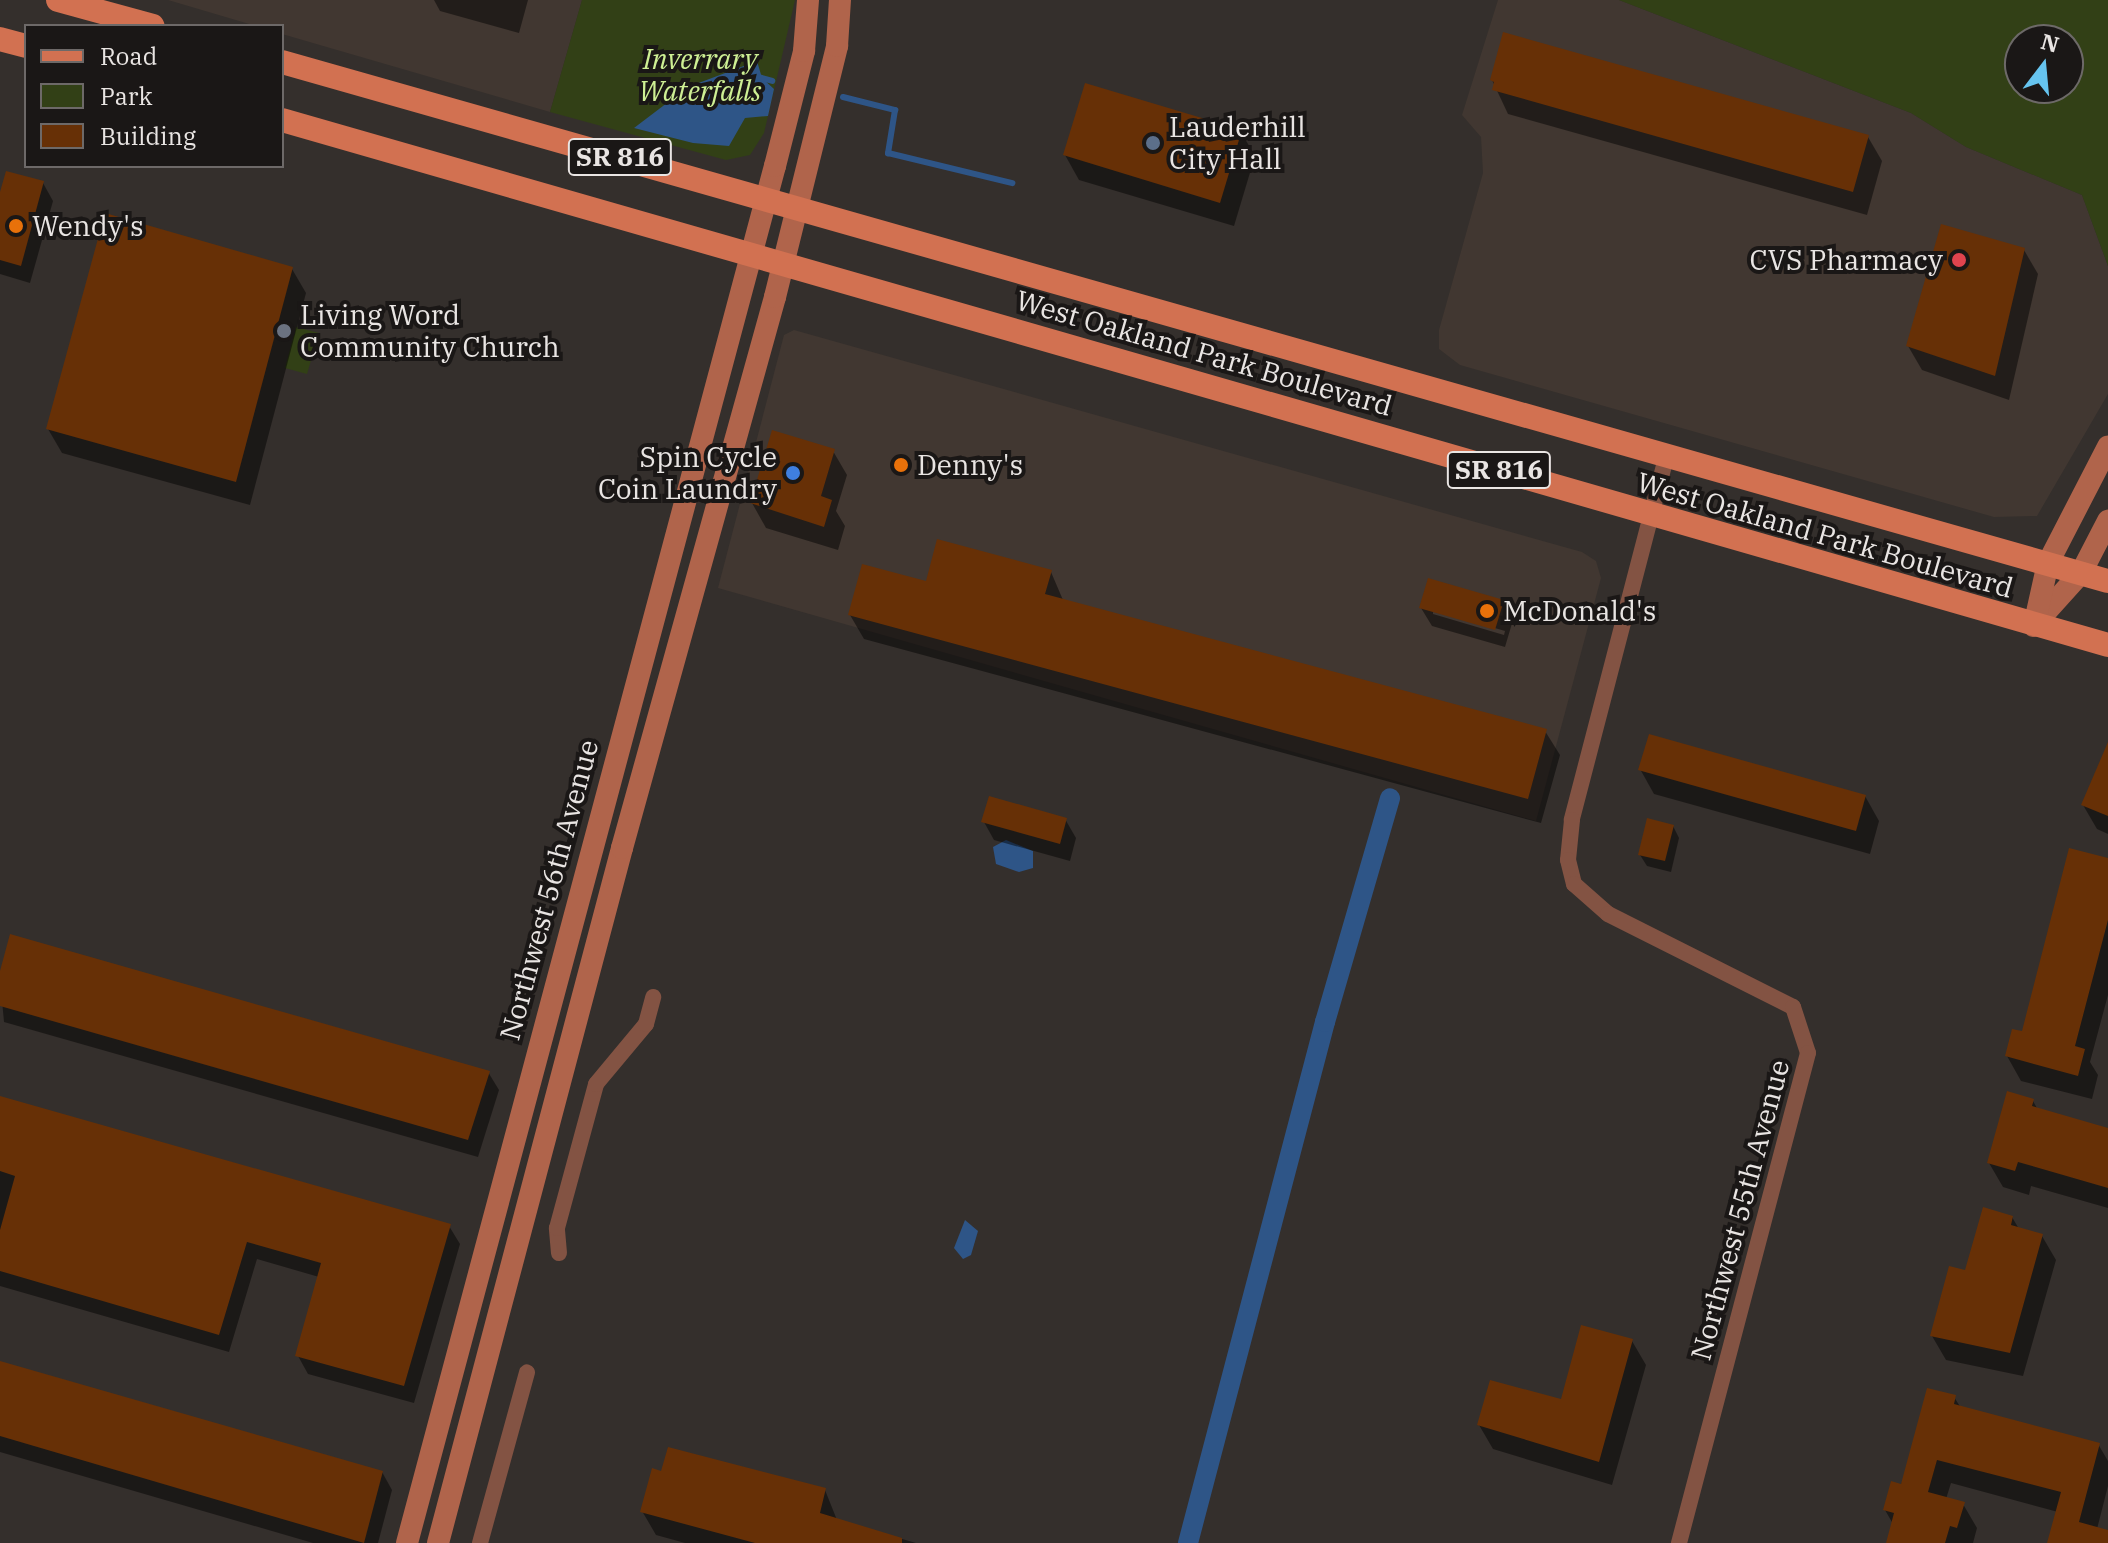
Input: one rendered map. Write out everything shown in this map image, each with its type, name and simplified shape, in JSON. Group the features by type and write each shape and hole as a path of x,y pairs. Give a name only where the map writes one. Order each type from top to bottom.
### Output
{"main road":[{"path":"58,0 146,24"},
{"path":"0,39 24,45"},
{"name":"West Oakland Park Boulevard","path":"284,63 2108,581"},
{"name":"West Oakland Park Boulevard","path":"284,121 2108,645"}],"street":[{"name":"Northwest 56th Avenue","path":"407,1543 766,198 804,51 808,0"},
{"path":"438,1543 784,263 837,46 840,0"},
{"path":"2034,626 2048,563 2108,447"},
{"name":"Northwest 55th Avenue","path":"1667,454 1572,820 1568,860 1574,884 1608,914 1776,994 1793,1007 1808,1053 1679,1543"},
{"path":"2034,626 2081,573 2108,521"},
{"path":"559,1253 557,1228 596,1084 646,1024 653,997"},
{"path":"480,1543 527,1372"}],"shaded area":[{"path":"168,0 582,0 550,112 284,35 284,24 249,24"},
{"path":"1498,0 1619,0 1911,113 1966,147 2082,195 2108,266 2108,394 2037,516 1994,517 1460,365 1439,349 1439,330 1483,173 1481,137 1462,115"},
{"path":"794,330 1582,552 1596,561 1601,578 1536,821 718,588 784,335"}],"green space":[{"name":"Inverrary Waterfalls","path":"582,0 795,0 764,133 750,155 726,160 550,112"},
{"path":"1619,0 2108,0 2108,266 2082,195 1966,147 1911,113"},
{"path":"296,327 319,333 307,374 285,368"}],"water":[{"path":"757,61 762,78 774,89 768,116 745,118 729,146 693,143 634,128 688,87"},
{"path":"1006,840 1033,851 1033,868 1019,872 996,864 993,847"},
{"path":"965,1220 978,1231 971,1255 963,1259 954,1248"}],"building":[{"path":"1503,32 1869,135 1853,192 1492,90 1494,82 1490,80"},
{"name":"Lauderhill City Hall","path":"1085,83 1242,130 1220,203 1063,155"},
{"name":"Wendy's","path":"6,171 44,181 21,266 0,260 0,192"},
{"path":"105,213 293,267 236,482 46,429"},
{"name":"CVS Pharmacy","path":"1941,224 2025,248 1995,376 1906,346"},
{"name":"Spin Cycle Coin Laundry","path":"772,430 835,449 821,496 832,500 824,527 750,503"},
{"path":"937,539 1052,570 1045,594 1547,729 1528,799 848,615 862,564 926,581"},
{"path":"1428,578 1504,600 1495,630 1419,608"},
{"path":"1649,734 1866,795 1856,831 1638,770"},
{"path":"2108,742 2108,816 2081,805"},
{"path":"989,796 1067,818 1060,844 981,822"},
{"path":"1647,818 1674,825 1665,861 1638,855"},
{"path":"2069,848 2108,858 2108,920 2075,1046 2085,1049 2078,1076 2005,1056 2012,1029 2022,1031"},
{"path":"10,934 490,1071 468,1140 0,1006 0,971"},
{"path":"2007,1091 2034,1099 2032,1106 2108,1128 2108,1188 2018,1162 2015,1171 1987,1163"},
{"path":"0,1096 451,1224 404,1386 295,1356 321,1263 247,1242 219,1335 0,1271 0,1230 15,1176 0,1171"},
{"path":"1983,1207 2013,1216 2011,1225 2043,1234 2010,1353 1930,1336 1949,1266 1965,1270"},
{"path":"1581,1325 1633,1339 1599,1462 1477,1425 1490,1380 1561,1399"},
{"path":"0,1361 383,1471 364,1543 0,1436"},
{"path":"1927,1388 1956,1395 1954,1404 2100,1443 2079,1522 2108,1530 2108,1543 2047,1543 2061,1492 1937,1460 1928,1492 1965,1502 1957,1528 1950,1526 1945,1543 1886,1543 1894,1513 1883,1510 1891,1481 1901,1484"},
{"path":"668,1447 826,1488 820,1513 902,1538 902,1543 755,1543 640,1512 652,1468 661,1471"}],"waterway":[{"path":"755,76 772,81"},
{"path":"843,97 895,110 888,153 1012,183"},
{"path":"1188,1543 1325,1022 1390,798"}],"place":[{"name":"Lauderhill City Hall","path":"1153,143"},
{"name":"Wendy's","path":"16,226"},
{"name":"CVS Pharmacy","path":"1959,260"},
{"name":"Living Word Community Church","path":"284,331"},
{"name":"Denny's","path":"901,465"},
{"name":"Spin Cycle Coin Laundry","path":"793,473"},
{"name":"McDonald's","path":"1487,611"}]}
